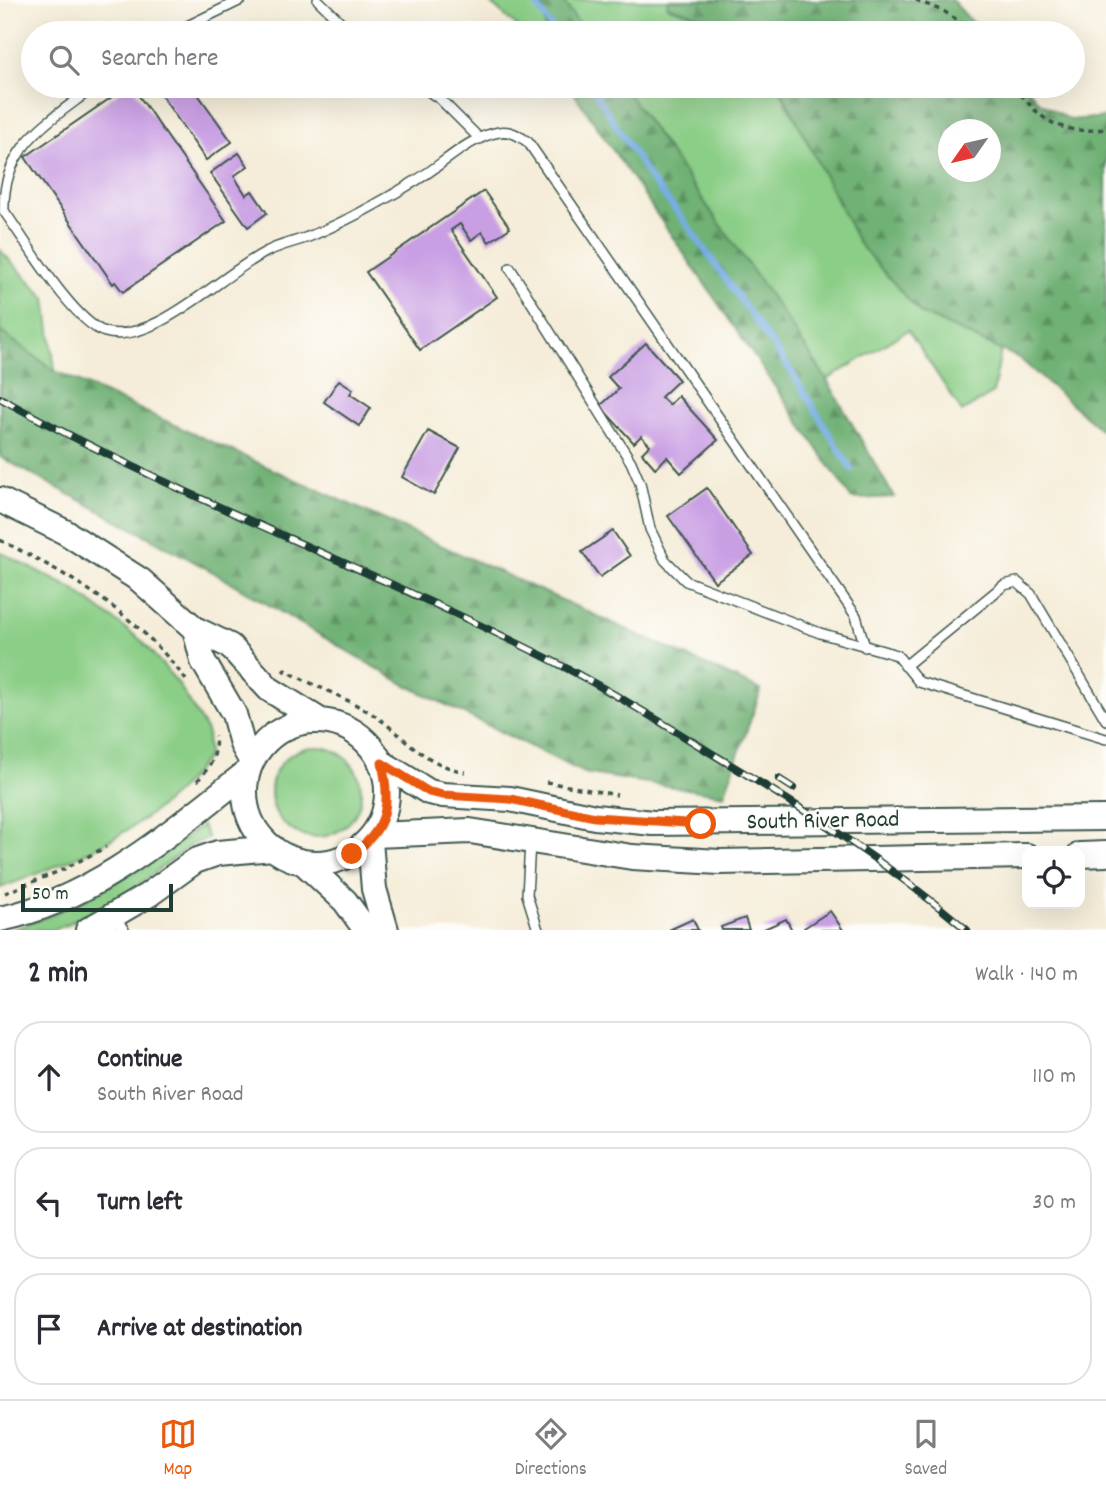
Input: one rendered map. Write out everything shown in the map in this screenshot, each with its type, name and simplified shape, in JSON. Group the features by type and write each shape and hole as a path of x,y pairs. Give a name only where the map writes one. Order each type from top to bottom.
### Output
{"main road":[{"path":"0,500 65,532 139,580 195,629 230,646 269,689 319,720 338,724 356,733 371,746 382,763 388,788 386,811 373,838 374,888 386,930"},
{"path":"195,629 203,661 234,714 248,767 248,813 257,831 273,848 304,863 345,901 366,930"},
{"path":"0,919 64,898 119,868 248,767 280,733 298,723 319,720"},
{"name":"South River Road","path":"382,763 429,792 510,799 595,817 653,823 1106,818"},
{"name":"South River Road","path":"373,838 470,831 632,857 720,862 1022,856"},
{"path":"304,863 330,862 352,854 373,838"},
{"path":"88,930 119,923 195,860 218,853 273,848"},
{"path":"1085,855 1106,854"}],"lane":[{"path":"198,21 241,0"},
{"path":"318,0 340,21"},
{"path":"79,98 35,132 19,151 7,171 4,211 70,304 88,325 107,332 128,332 152,326 267,251 313,235 412,184 480,139 499,132 513,132 528,142 856,616 865,647"},
{"path":"439,98 480,139"},
{"path":"510,268 631,462 640,483 650,529 676,573 715,594 865,647 897,655 919,682 1106,739"},
{"path":"905,666 1004,585 1017,582 1031,594 1106,720"},
{"path":"530,842 526,863 527,895 538,930"}],"path":[{"path":"916,0 946,12 959,21"},
{"path":"1024,98 1034,112 1057,127 1106,130"},
{"path":"0,540 61,570 137,624 164,651 190,686"},
{"path":"285,670 377,717 440,767 468,773"},
{"path":"193,785 211,766 216,754 214,731"},
{"path":"544,781 619,796"},
{"path":"0,894 62,870 110,845"}],"green space":[{"path":"487,0 542,0 545,21 511,21"},
{"path":"542,0 562,0 577,21 545,21"},
{"path":"562,0 668,0 668,7 715,21 577,21"},
{"path":"668,0 952,0 971,21 716,21 667,6"},
{"path":"577,98 631,98 786,318 827,380 894,497 852,499"},
{"path":"630,98 784,98 920,313 1001,350 993,393 962,412 908,330 827,380"},
{"path":"785,98 1036,98 1070,120 1106,117 1106,434 1019,358 920,313 859,244"},
{"path":"0,250 46,298 55,371 0,331"},
{"path":"0,331 55,371 761,690 724,795 584,773 402,683 206,568 0,457"},
{"path":"0,552 73,589 142,641 178,683 207,731 208,756 176,793 137,824 70,860 0,888"},
{"path":"307,747 325,747 341,754 354,767 361,783 361,801 354,817 341,830 325,837 307,837 291,830 278,817 271,801 271,783 278,767 291,754"},
{"path":"202,825 208,838 191,845 120,899 54,930 12,930 111,885"}],"building":[{"path":"111,98 140,98 226,221 123,292 115,282 113,284 25,157"},
{"path":"163,98 201,98 232,142 206,160"},
{"path":"239,153 248,166 234,176 246,195 252,191 267,213 248,227 210,173"},
{"path":"484,191 510,228 489,242 482,232 471,240 460,224 451,230 497,297 420,350 366,272"},
{"path":"646,343 679,380 661,397 669,405 678,396 718,440 681,473 667,457 655,468 642,453 650,445 641,436 634,443 600,406 619,389 608,377"},
{"path":"339,380 353,389 350,394 371,408 359,426 324,402"},
{"path":"428,431 460,448 434,495 402,477"},
{"path":"707,488 753,555 715,582 668,516"},
{"path":"613,531 630,556 600,577 582,552"},
{"path":"830,911 843,930 805,930 804,928"},
{"path":"745,918 749,930 722,930 721,927"},
{"path":"693,919 698,930 669,930"},
{"path":"786,919 792,930 762,930"}],"waterway":[{"path":"527,0 536,4 547,21"},
{"path":"599,98 651,180 683,219 793,374 851,469"}],"railway":[{"path":"0,398 131,466 467,619 578,675 667,726 810,815 875,859 967,930"},
{"path":"779,779 793,788"}],"route":[{"path":"352,854 375,835 386,811 388,788 382,763 429,792 443,795 510,799 595,817 653,823 701,824"}]}
